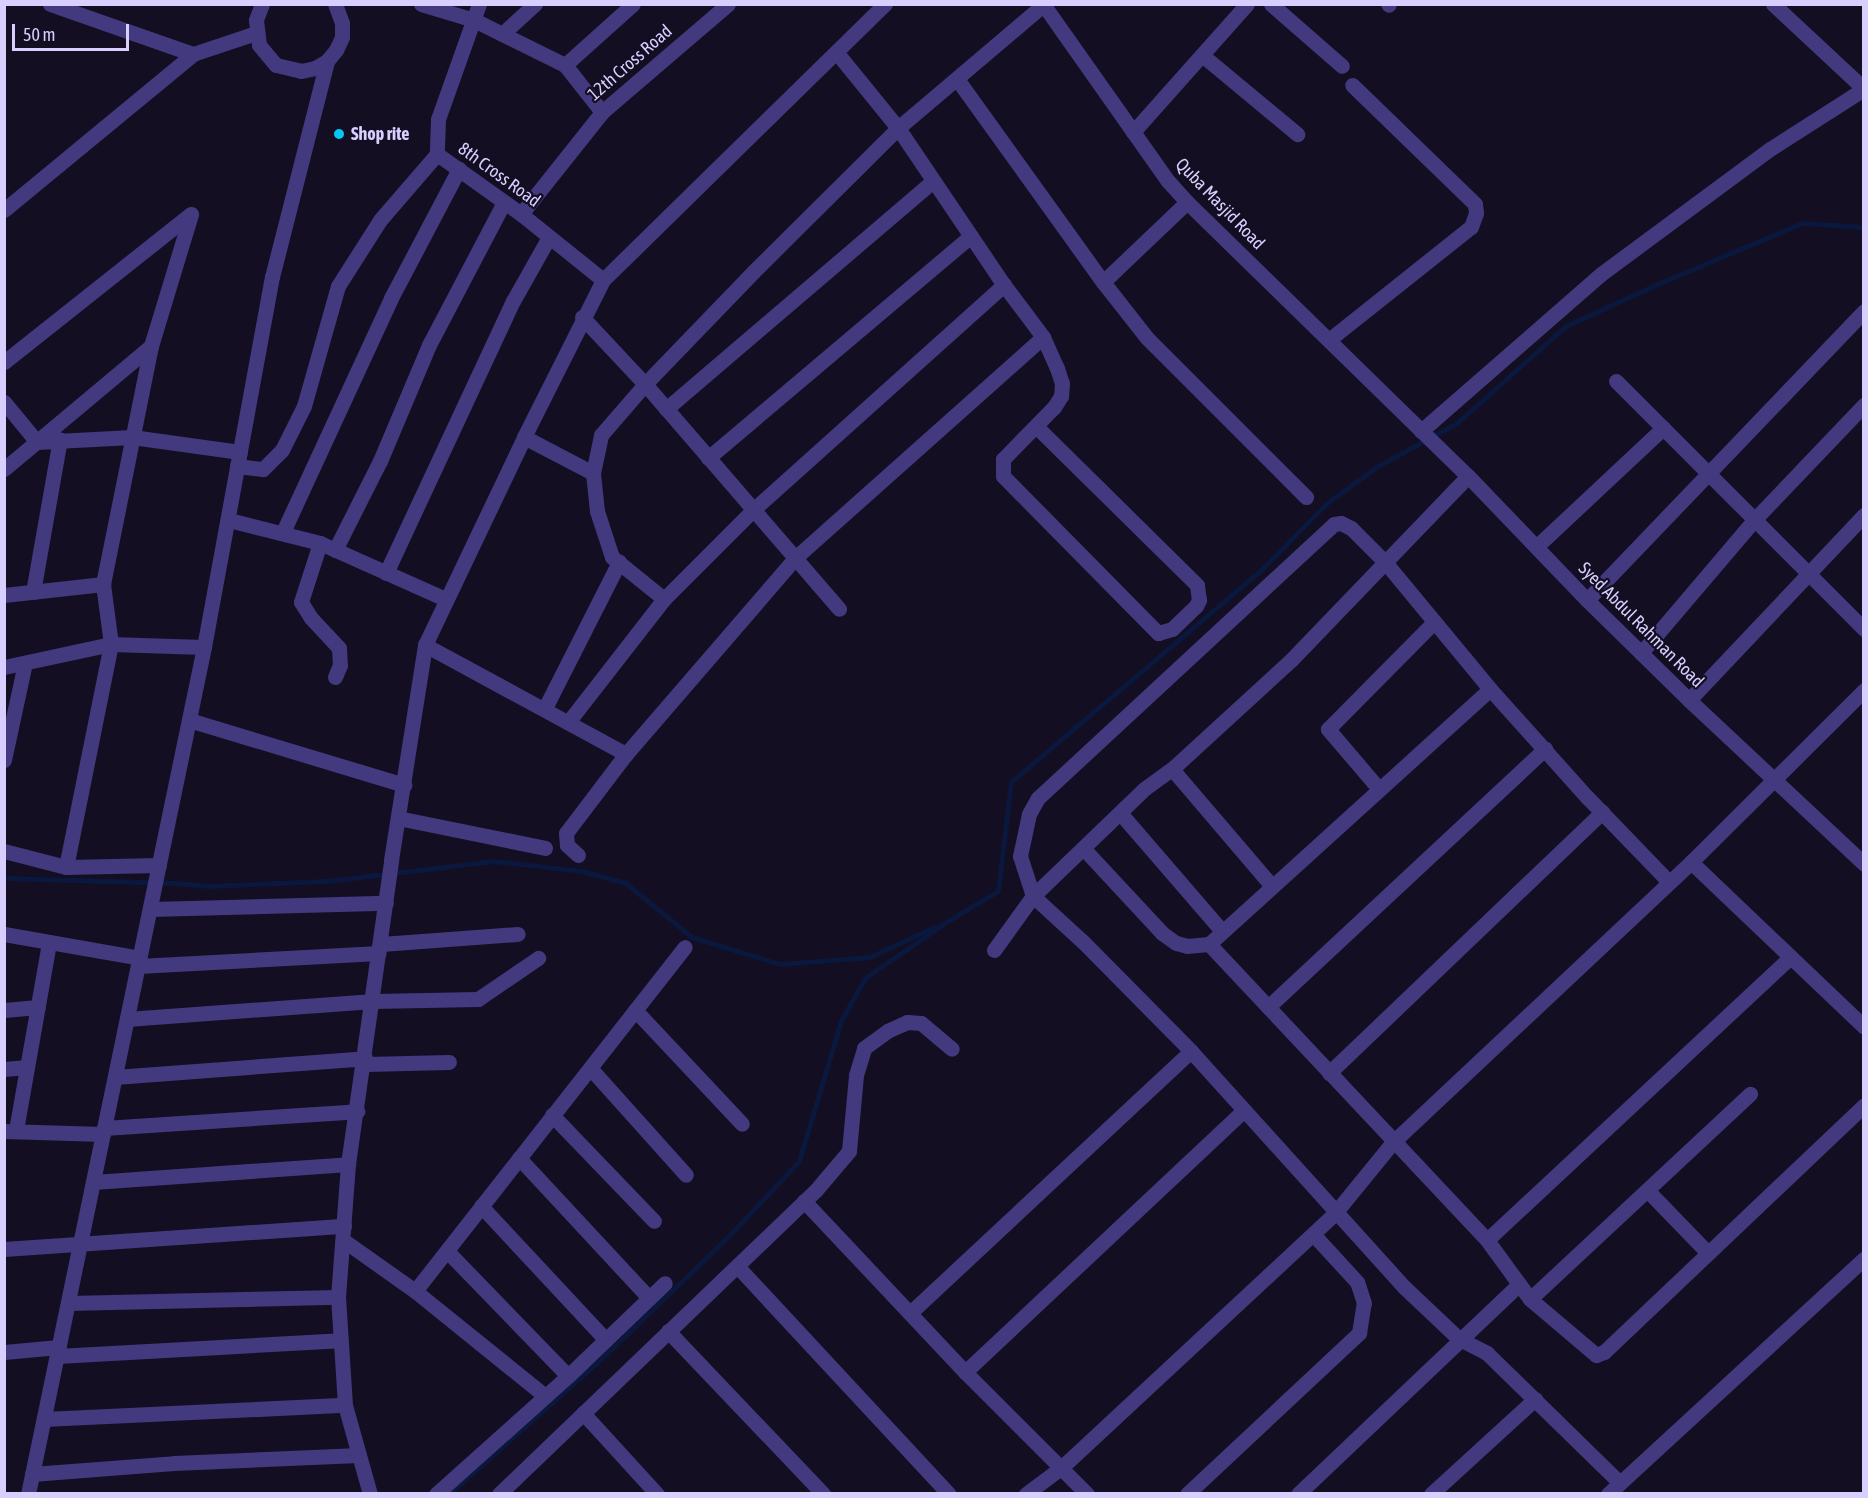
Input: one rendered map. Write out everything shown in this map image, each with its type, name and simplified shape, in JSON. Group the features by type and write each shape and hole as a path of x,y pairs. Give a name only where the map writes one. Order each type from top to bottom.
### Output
{"street":[{"path":"50,4 194,54"},
{"path":"262,4 256,20 255,33 266,57 282,68 301,71 315,68 327,61 336,50 342,37 342,23 348,4"},
{"path":"335,4 342,23"},
{"path":"421,4 474,20 565,65 602,111"},
{"name":"8th Cross Road","path":"479,4 438,119 437,154 520,214 603,280"},
{"path":"502,34 535,4"},
{"path":"565,65 633,4"},
{"name":"12th Cross Road","path":"520,214 602,111 728,4"},
{"path":"370,1494 345,1405 338,1297 348,1164 365,1061 391,860 425,645 445,599 582,317 603,280 885,4"},
{"path":"1133,132 1247,4"},
{"path":"1271,4 1342,66"},
{"path":"1421,431 1601,274 1770,149 1863,89 1773,4"},
{"path":"664,599 612,557 597,511 593,474 601,435 645,384 753,272 898,128 1043,5"},
{"name":"Quba Masjid Road","path":"1043,5 1168,181 1330,339 1397,408"},
{"path":"4,210 194,54 255,33"},
{"path":"837,53 898,128 1004,285 1043,337 1057,368 1062,389 1054,407 1003,459 1003,476 1158,633 1172,629 1196,606 1199,600 1197,585 1036,426"},
{"path":"1202,55 1297,134"},
{"path":"28,1494 204,646 276,256 327,61"},
{"path":"957,80 1103,282 1148,338 1306,497"},
{"path":"1330,339 1471,227 1476,213 1475,204 1352,85"},
{"path":"37,442 132,437 238,459 263,469 282,450 304,406 338,286 380,220 437,154"},
{"path":"283,532 391,298 459,169"},
{"path":"666,409 933,181"},
{"path":"335,550 380,461 429,345 504,202"},
{"path":"1103,282 1188,202"},
{"path":"4,362 191,214 151,346 103,584 111,644 66,867"},
{"path":"708,458 971,236"},
{"path":"386,573 513,301 549,237"},
{"path":"569,721 664,599 754,509 1004,285"},
{"path":"1587,600 1863,311"},
{"path":"582,317 645,384 839,609"},
{"path":"578,855 567,845 566,833 626,754 795,558 1043,337"},
{"path":"4,469 151,346"},
{"path":"1616,381 1863,629"},
{"path":"4,402 37,442"},
{"path":"1641,652 1754,520 1863,405"},
{"name":"Syed Abdul Rahman Road","path":"1397,408 1468,476 1587,600 1689,700 1863,864"},
{"path":"1537,546 1663,428"},
{"path":"524,437 593,474"},
{"path":"33,592 60,439"},
{"path":"994,950 1033,897 1121,814 1144,789 1172,769 1291,660 1468,476"},
{"path":"1689,700 1863,515"},
{"path":"229,520 320,543 445,599"},
{"path":"1620,1483 1487,1353 1470,1342 1459,1339 1404,1287 1191,1051 1082,941 1033,897 1020,856 1029,814 1038,798 1334,524 1345,524 1385,562 1490,689 1669,882"},
{"path":"320,543 301,602 311,618 339,648 340,665 335,676"},
{"path":"544,708 618,562"},
{"path":"4,595 103,584"},
{"path":"1379,789 1328,729 1434,622"},
{"path":"4,667 111,644 204,646"},
{"path":"425,645 569,721 626,754"},
{"path":"5,750 25,663"},
{"path":"1083,848 1162,933 1176,943 1187,946 1209,944 1271,885 1490,689"},
{"path":"1026,1494 1062,1467 1335,1213 1394,1142 1691,862 1863,690"},
{"path":"189,720 404,785"},
{"path":"1268,1007 1545,749"},
{"path":"1172,769 1271,885"},
{"path":"1329,1073 1602,812"},
{"path":"1121,814 1222,931"},
{"path":"398,818 545,848"},
{"path":"4,851 66,867 158,868"},
{"path":"1691,862 1863,1027"},
{"path":"151,904 386,898"},
{"path":"4,934 139,962 380,948 518,934"},
{"path":"49,942 27,1067 10,1131 104,1131 357,1111"},
{"path":"1209,944 1486,1240 1530,1299 1591,1353 1600,1355 1863,1105"},
{"path":"414,1291 685,947"},
{"path":"1486,1240 1791,957"},
{"path":"127,1019 373,1001 478,999 538,958"},
{"path":"4,1010 38,1007"},
{"path":"635,1010 742,1124"},
{"path":"499,1494 804,1201 849,1151 856,1075 864,1048 887,1031 907,1022 921,1023 952,1049"},
{"path":"910,1313 1191,1051"},
{"path":"115,1077 365,1061 449,1062"},
{"path":"4,1069 27,1067"},
{"path":"591,1069 686,1175"},
{"path":"1530,1299 1750,1094"},
{"path":"965,1372 1243,1111"},
{"path":"552,1115 654,1221"},
{"path":"519,1158 649,1298"},
{"path":"93,1182 348,1164"},
{"path":"1647,1190 1708,1253"},
{"path":"804,1201 965,1372 1087,1494"},
{"path":"481,1206 606,1340"},
{"path":"4,1249 343,1233 545,1396"},
{"path":"1187,1494 1359,1333 1364,1303 1357,1282 1313,1234"},
{"path":"447,1251 568,1376"},
{"path":"1608,1494 1863,1259"},
{"path":"737,1266 949,1494"},
{"path":"436,1494 568,1376 665,1283"},
{"path":"1298,1494 1518,1284"},
{"path":"68,1303 338,1297"},
{"path":"668,1331 823,1494"},
{"path":"4,1352 58,1352 340,1340"},
{"path":"1431,1494 1535,1399"},
{"path":"44,1419 345,1405"},
{"path":"583,1413 657,1494"},
{"path":"32,1474 174,1463 359,1455"}],"waterway":[{"path":"1433,436 1457,423 1566,326 1653,286 1802,223 1864,227"},
{"path":"449,1494 599,1361 728,1237 799,1161 841,1021 865,978 948,921 998,891 1011,782 1261,570 1327,503 1378,466 1426,440"},
{"path":"4,878 207,886 327,881 494,861 582,871 626,883 692,937 780,964 870,957 934,927"}],"place":[{"name":"Shop rite","path":"339,134"}]}
